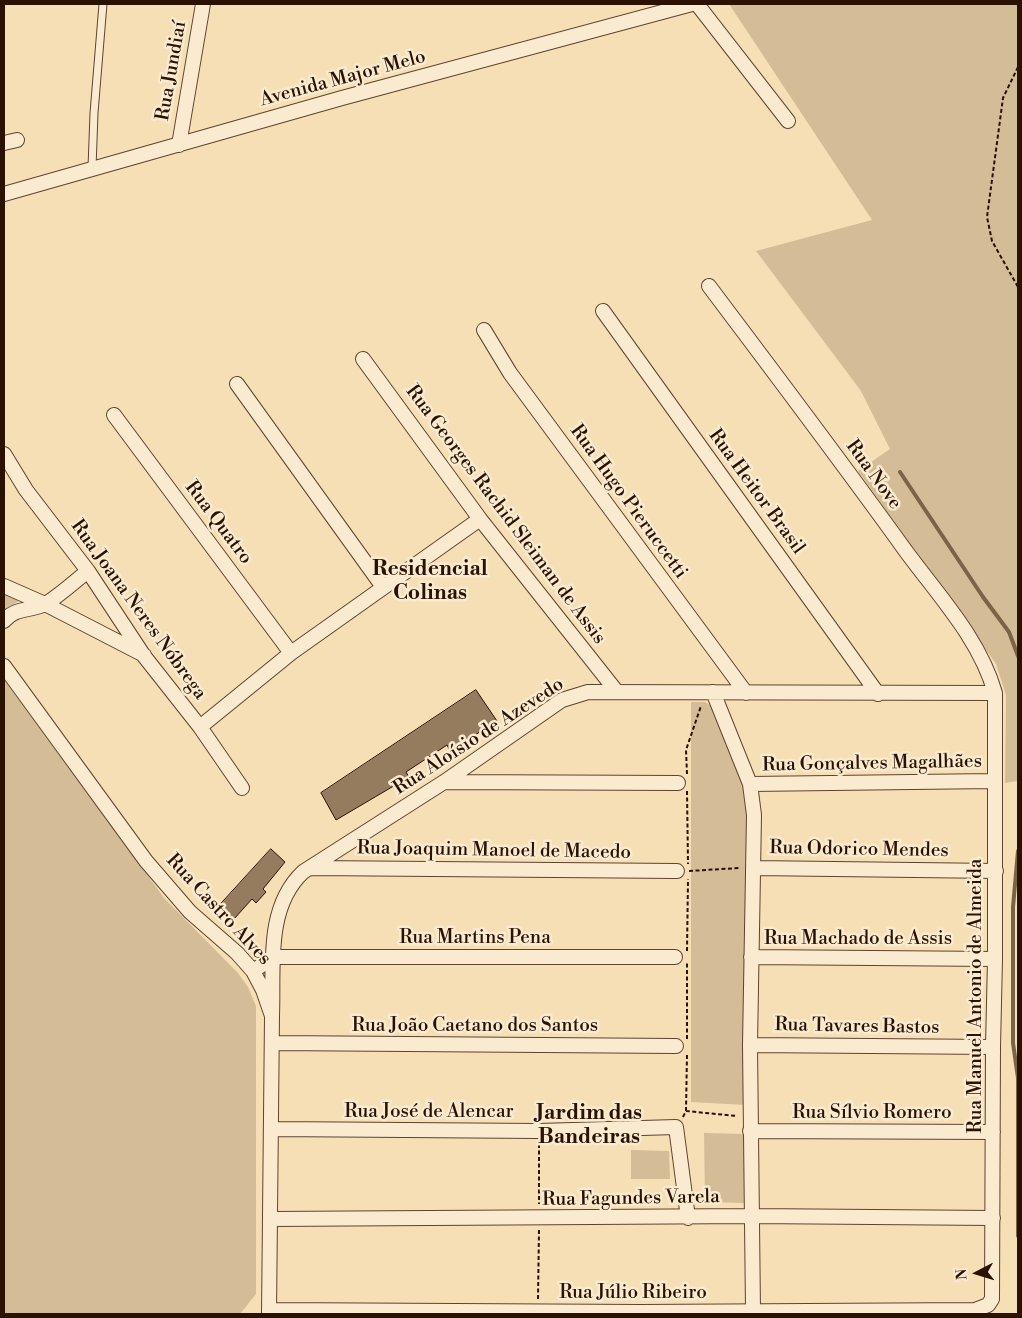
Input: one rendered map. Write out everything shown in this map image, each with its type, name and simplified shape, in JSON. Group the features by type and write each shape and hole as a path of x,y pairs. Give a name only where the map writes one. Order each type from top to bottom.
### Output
{"street":[{"name":"Rua Jundiaí","path":"178,145 203,4"},
{"name":"Avenida Major Melo","path":"4,194 92,168 692,4"},
{"path":"697,4 788,121"},
{"name":"Rua Nove","path":"708,286 858,484 972,642 982,658 995,693"},
{"name":"Rua Heitor Brasil","path":"603,311 878,694"},
{"name":"Rua Hugo Pieruccetti","path":"484,330 510,373 746,693"},
{"name":"Rua Georges Rachid Sleiman de Assis","path":"363,359 480,518 617,692"},
{"path":"236,384 383,586"},
{"name":"Rua Quatro","path":"114,414 291,653"},
{"name":"Rua Joana Neres Nóbrega","path":"4,454 26,490 88,571 144,656 200,727 242,788"},
{"path":"200,727 291,653 480,518"},
{"path":"4,621 8,616 20,610 45,604 88,571"},
{"path":"4,586 45,604 144,656"},
{"name":"Rua Castro Alves","path":"4,666 152,868 190,912 236,953 253,971 263,990 272,1016 273,1044 267,1313"},
{"name":"Rua Aloísio de Azevedo","path":"272,1016 275,925 284,894 291,883 310,868 444,782 562,700 588,692 995,693"},
{"path":"709,692 750,784 754,816 750,1045 753,1311"},
{"name":"Rua Manuel Antonio de Almeida","path":"992,1299 996,871 995,693"},
{"name":"Rua Gonçalves Magalhães","path":"750,784 994,781"},
{"path":"444,782 684,783"},
{"name":"Rua Joaquim Manoel de Macedo","path":"310,868 682,871"},
{"name":"Rua Odorico Mendes","path":"753,868 996,871"},
{"path":"253,971 274,957"},
{"name":"Rua Martins Pena","path":"274,957 675,958"},
{"name":"Rua Machado de Assis","path":"751,957 995,959"},
{"name":"Rua João Caetano dos Santos","path":"273,1044 676,1046"},
{"name":"Rua Tavares Bastos","path":"750,1045 993,1047"},
{"path":"676,1127 688,1218"},
{"name":"Rua José de Alencar","path":"272,1129 539,1131 676,1127"},
{"name":"Rua Sílvio Romero","path":"750,1131 993,1132"},
{"name":"Rua Fagundes Varela","path":"270,1219 688,1218 752,1216 993,1218"},
{"name":"Rua Júlio Ribeiro","path":"267,1313 642,1313 975,1310 988,1305 992,1299"}],"lane":[{"path":"92,168 94,113 103,4"}],"path":[{"path":"1018,67 1003,98 987,217 992,241 1018,287"},
{"path":"676,1127 686,1111 682,871 686,750 709,692"},
{"path":"682,871 753,868"},
{"path":"686,1111 727,1117 750,1116"}],"shaded area":[{"path":"729,4 1018,4 1018,781 1005,783 1006,695 996,664 858,471 890,449 861,391 756,251 872,220"},
{"path":"4,594 19,601 4,610"},
{"path":"4,676 164,898 238,973 248,987 256,1006 256,1294 240,1314 4,1314"},
{"path":"691,702 705,702 715,708 742,773 749,804 746,1105 691,1102"},
{"path":"704,1133 745,1134 745,1203 705,1202"},
{"path":"631,1150 669,1151 670,1179 631,1179"}],"building":[{"path":"476,690 497,721 450,751 447,745 406,772 409,777 336,820 321,793"},
{"path":"271,849 285,862 263,889 266,892 256,903 252,899 234,919 219,906"}],"waterway":[{"path":"900,472 983,597 1009,632 1018,656"},
{"path":"1018,851 1013,907 1013,1043 1018,1078 1018,1236"}],"district":[{"name":"Residencial Colinas","path":"430,582"},
{"name":"Jardim das Bandeiras","path":"589,1126"}]}
